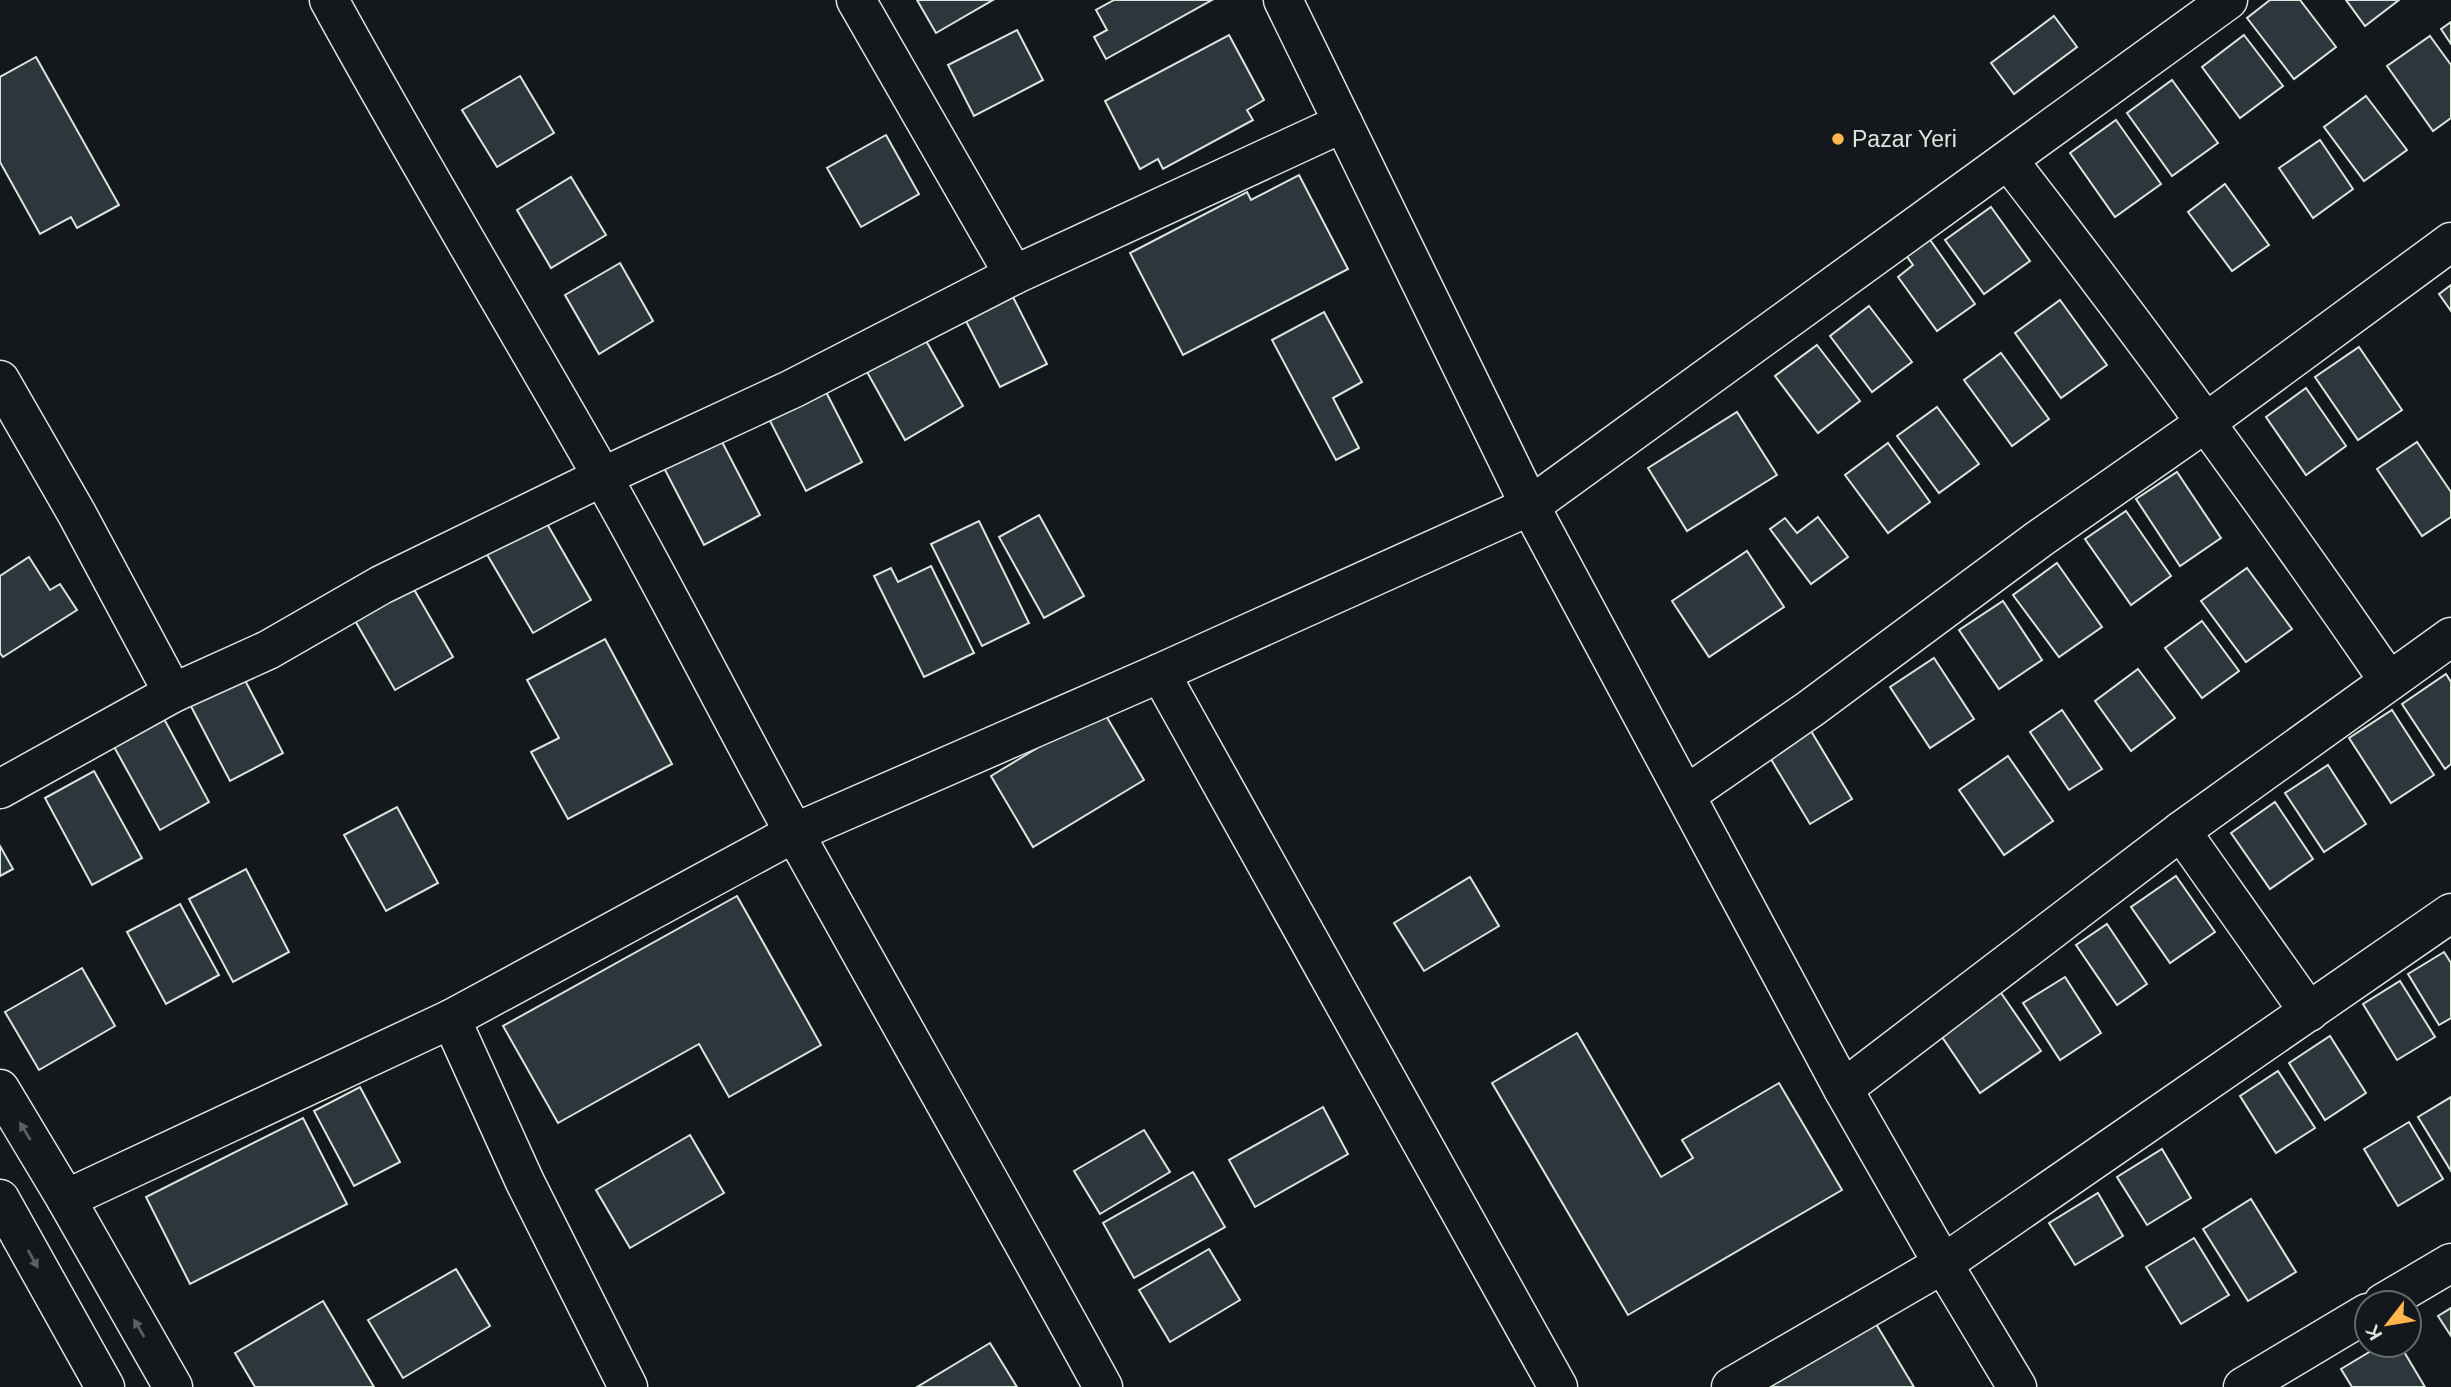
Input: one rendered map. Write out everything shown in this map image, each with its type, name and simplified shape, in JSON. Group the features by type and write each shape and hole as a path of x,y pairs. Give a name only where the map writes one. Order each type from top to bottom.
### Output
{"street":[{"path":"329,0 404,137 686,627 794,833 989,1178 1103,1387"},
{"path":"856,0 1014,275"},
{"path":"1283,0 1530,506 1843,1088 2017,1387"},
{"path":"66,1199 452,1019 794,833 1160,673 1530,506 2228,0"},
{"path":"0,789 173,692 268,650 381,585 602,477 792,389 1014,275 1343,123"},
{"path":"2008,160 2090,266 2299,550 2389,681"},
{"path":"1686,795 1810,709 2039,539 2205,423 2451,242"},
{"path":"0,380 77,514 173,692"},
{"path":"1843,1088 2181,831 2451,637"},
{"path":"1160,673 1558,1387"},
{"path":"2181,831 2309,1012"},
{"path":"1731,1387 1943,1264 2451,913"},
{"path":"452,1019 525,1182 628,1387"},
{"path":"0,1089 173,1387"},
{"path":"0,1199 105,1387"},
{"path":"2407,1289 2451,1263"},
{"path":"2243,1387 2291,1375 2353,1324"}],"building":[{"path":"917,0 993,0 936,33"},
{"path":"1114,0 1212,0 1106,59 1094,37 1107,30 1096,10"},
{"path":"2270,0 2300,0 2336,47 2294,79 2247,18"},
{"path":"2346,0 2399,0 2365,26"},
{"path":"2054,16 2077,47 2014,94 1991,63"},
{"path":"2451,22 2451,44 2441,29"},
{"path":"1017,30 1043,80 974,116 948,65"},
{"path":"1229,35 1264,100 1247,110 1253,120 1163,169 1158,159 1140,169 1105,101"},
{"path":"2244,35 2283,86 2240,118 2202,67"},
{"path":"2430,36 2451,65 2451,118 2433,131 2387,66"},
{"path":"36,57 119,205 77,228 71,217 40,234 0,162 0,77"},
{"path":"520,76 554,133 497,167 462,110"},
{"path":"2172,80 2218,143 2172,176 2127,113"},
{"path":"2366,96 2407,150 2364,181 2324,127"},
{"path":"2116,120 2161,184 2115,217 2070,153"},
{"path":"886,135 919,194 861,227 827,168"},
{"path":"2320,140 2353,189 2313,218 2279,168"},
{"path":"1299,175 1348,269 1183,355 1130,253 1247,192 1251,200"},
{"path":"571,177 606,235 551,268 517,210"},
{"path":"2225,184 2269,245 2232,271 2188,212"},
{"path":"1991,207 2030,261 1984,294 1945,240"},
{"path":"1926,234 1975,304 1937,331 1898,277 1913,265 1903,251"},
{"path":"620,263 653,321 599,354 565,295"},
{"path":"2451,285 2451,311 2439,294"},
{"path":"1013,297 1047,364 1000,387 966,321"},
{"path":"2060,300 2107,365 2061,398 2015,333"},
{"path":"1869,306 1912,362 1872,392 1830,336"},
{"path":"1324,312 1362,382 1333,398 1359,448 1336,460 1272,340"},
{"path":"925,339 963,406 905,440 867,372"},
{"path":"1817,345 1860,401 1818,433 1775,376"},
{"path":"2359,347 2402,410 2358,440 2315,377"},
{"path":"2001,353 2049,419 2012,446 1964,380"},
{"path":"2306,388 2346,446 2306,475 2266,417"},
{"path":"825,390 862,462 806,491 769,419"},
{"path":"1937,407 1979,464 1939,493 1897,436"},
{"path":"1737,412 1777,475 1687,531 1648,468"},
{"path":"720,438 760,515 704,545 664,468"},
{"path":"2417,442 2451,492 2451,517 2422,536 2377,469"},
{"path":"1888,443 1930,502 1888,533 1845,475"},
{"path":"2177,472 2221,538 2180,566 2136,499"},
{"path":"2126,511 2171,576 2131,605 2085,539"},
{"path":"1039,515 1084,596 1044,618 999,537"},
{"path":"543,517 591,600 533,633 485,551"},
{"path":"1818,517 1848,557 1811,584 1770,529 1785,518 1797,533"},
{"path":"979,521 1029,623 982,646 931,544"},
{"path":"1747,551 1784,607 1709,657 1672,601"},
{"path":"29,557 50,590 60,584 77,610 3,657 0,653 0,576"},
{"path":"2057,563 2102,627 2059,657 2013,595"},
{"path":"931,566 974,653 924,677 874,576 891,568 898,582"},
{"path":"2247,568 2292,629 2246,662 2201,601"},
{"path":"408,579 453,657 395,690 350,612"},
{"path":"2003,601 2042,660 1999,689 1959,630"},
{"path":"2202,621 2239,671 2202,698 2165,648"},
{"path":"605,639 672,764 568,819 531,752 559,738 527,680"},
{"path":"1934,658 1974,719 1930,748 1890,687"},
{"path":"237,665 283,753 230,781 184,693"},
{"path":"2138,669 2175,718 2131,751 2095,701"},
{"path":"2446,674 2451,682 2451,764 2445,769 2402,704"},
{"path":"157,706 209,802 160,830 107,734"},
{"path":"1102,709 1144,780 1033,847 991,776"},
{"path":"2062,710 2102,769 2069,790 2030,732"},
{"path":"2392,710 2434,775 2391,803 2349,738"},
{"path":"1811,731 1852,799 1810,824 1769,756"},
{"path":"2008,756 2053,821 2004,855 1959,790"},
{"path":"2328,765 2366,824 2324,852 2285,793"},
{"path":"94,771 142,858 92,885 45,798"},
{"path":"2275,802 2313,859 2270,889 2231,833"},
{"path":"397,807 438,883 386,911 344,835"},
{"path":"0,846 13,869 0,876"},
{"path":"246,869 289,952 233,982 189,899"},
{"path":"2176,876 2215,932 2170,963 2131,907"},
{"path":"1470,877 1499,926 1424,971 1394,923"},
{"path":"737,896 821,1045 729,1097 699,1044 558,1123 503,1026"},
{"path":"180,904 219,975 166,1004 127,932"},
{"path":"2107,924 2147,984 2117,1005 2076,945"},
{"path":"2444,952 2451,963 2451,1018 2439,1025 2408,974"},
{"path":"82,968 115,1026 39,1070 5,1012"},
{"path":"2065,977 2101,1033 2060,1060 2023,1003"},
{"path":"2400,981 2435,1037 2397,1060 2363,1004"},
{"path":"1999,990 2041,1051 1980,1093 1938,1031"},
{"path":"1577,1033 1661,1177 1693,1158 1682,1140 1779,1083 1842,1190 1628,1315 1492,1083"},
{"path":"2330,1036 2366,1093 2325,1120 2289,1063"},
{"path":"2278,1071 2315,1128 2276,1153 2240,1096"},
{"path":"360,1087 400,1162 354,1186 314,1111"},
{"path":"2451,1097 2451,1171 2418,1117"},
{"path":"1323,1107 1348,1154 1255,1207 1229,1160"},
{"path":"303,1118 347,1204 190,1284 146,1197"},
{"path":"2409,1122 2443,1179 2398,1206 2364,1149"},
{"path":"1144,1130 1170,1172 1100,1214 1074,1171"},
{"path":"690,1135 724,1193 630,1248 596,1190"},
{"path":"2162,1149 2191,1198 2147,1225 2117,1177"},
{"path":"1193,1172 1225,1227 1134,1278 1103,1223"},
{"path":"2098,1193 2123,1236 2075,1265 2049,1223"},
{"path":"2251,1199 2296,1272 2248,1301 2203,1229"},
{"path":"2194,1238 2229,1295 2181,1324 2146,1267"},
{"path":"1209,1249 1240,1300 1170,1342 1139,1290"},
{"path":"456,1269 490,1326 403,1378 368,1320"},
{"path":"323,1301 374,1387 255,1387 235,1353"},
{"path":"2451,1308 2451,1336 2438,1316"},
{"path":"1867,1309 1914,1387 1739,1387"},
{"path":"990,1343 1017,1387 917,1387"},
{"path":"2358,1359 2408,1359 2425,1387 2352,1387 2341,1369"}],"place":[{"name":"Pazar Yeri","path":"1838,139"}]}
